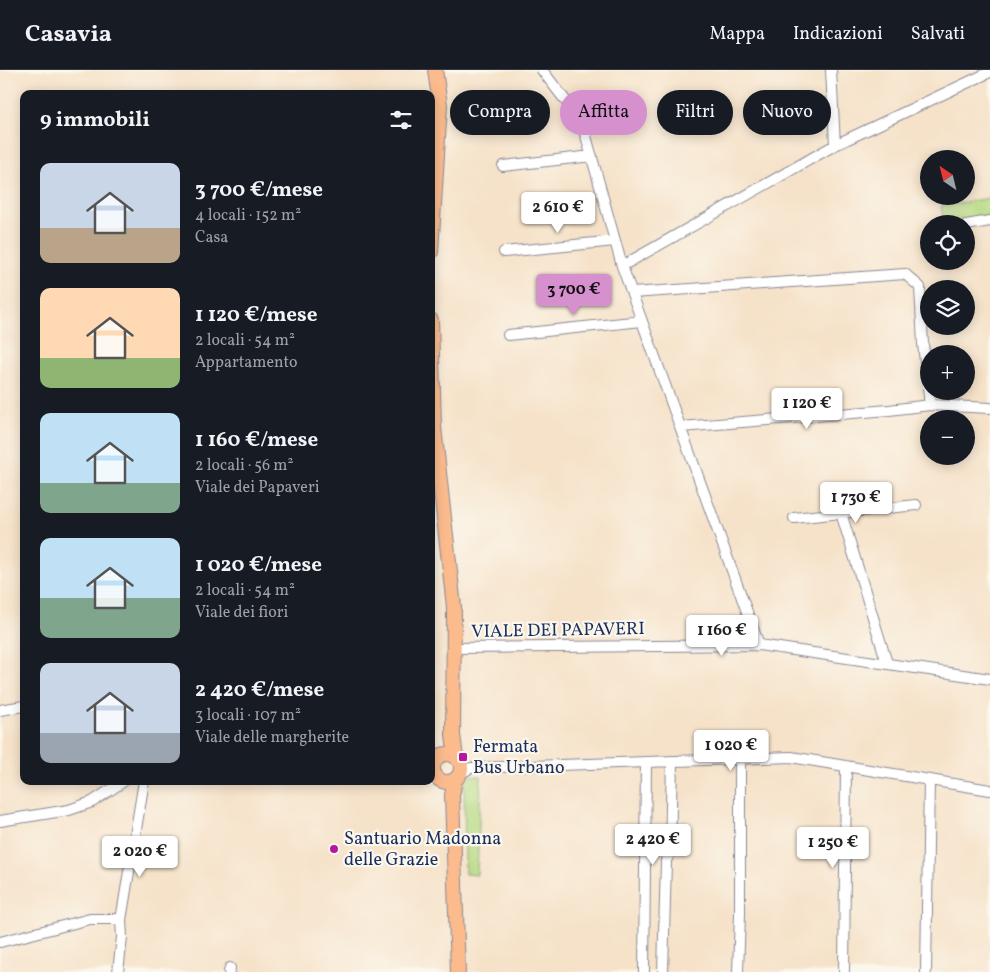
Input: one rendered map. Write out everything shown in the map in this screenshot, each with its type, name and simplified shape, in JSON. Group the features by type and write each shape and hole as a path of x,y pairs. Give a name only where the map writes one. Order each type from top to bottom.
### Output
{"main road":[{"path":"434,70 440,105 435,187"},
{"path":"435,437 454,607 453,735 447,768 452,795 458,972"}],"street":[{"path":"542,70 572,109 586,136 622,266 759,644"},
{"path":"831,70 835,146"},
{"path":"622,266 835,146 990,72"},
{"path":"504,166 592,156"},
{"path":"975,224 990,221"},
{"path":"504,252 615,241"},
{"path":"632,293 905,274 920,287 923,344 930,405"},
{"path":"508,335 642,322"},
{"path":"681,427 930,405 990,408"},
{"path":"794,518 916,505"},
{"path":"841,513 886,663"},
{"name":"VIALE DEI PAPAVERI","path":"454,648 759,644 990,680"},
{"path":"0,710 20,707"},
{"path":"447,768 792,757 990,790"},
{"path":"738,972 740,759"},
{"path":"663,972 666,861 670,852 672,761"},
{"path":"644,972 646,762"},
{"path":"844,972 846,766"},
{"path":"926,972 929,780"},
{"path":"0,821 69,810 92,802 118,785"},
{"path":"118,972 122,937 121,920 143,785"},
{"path":"0,942 90,919 121,920"}],"green space":[{"path":"990,198 990,216 975,218 975,215 943,215 941,206 975,205 975,200"},
{"path":"464,776 481,776 477,875 465,874"}],"place":[{"name":"Fermata Bus Urbano","path":"463,757"},
{"name":"Santuario Madonna delle Grazie","path":"334,849"}]}
